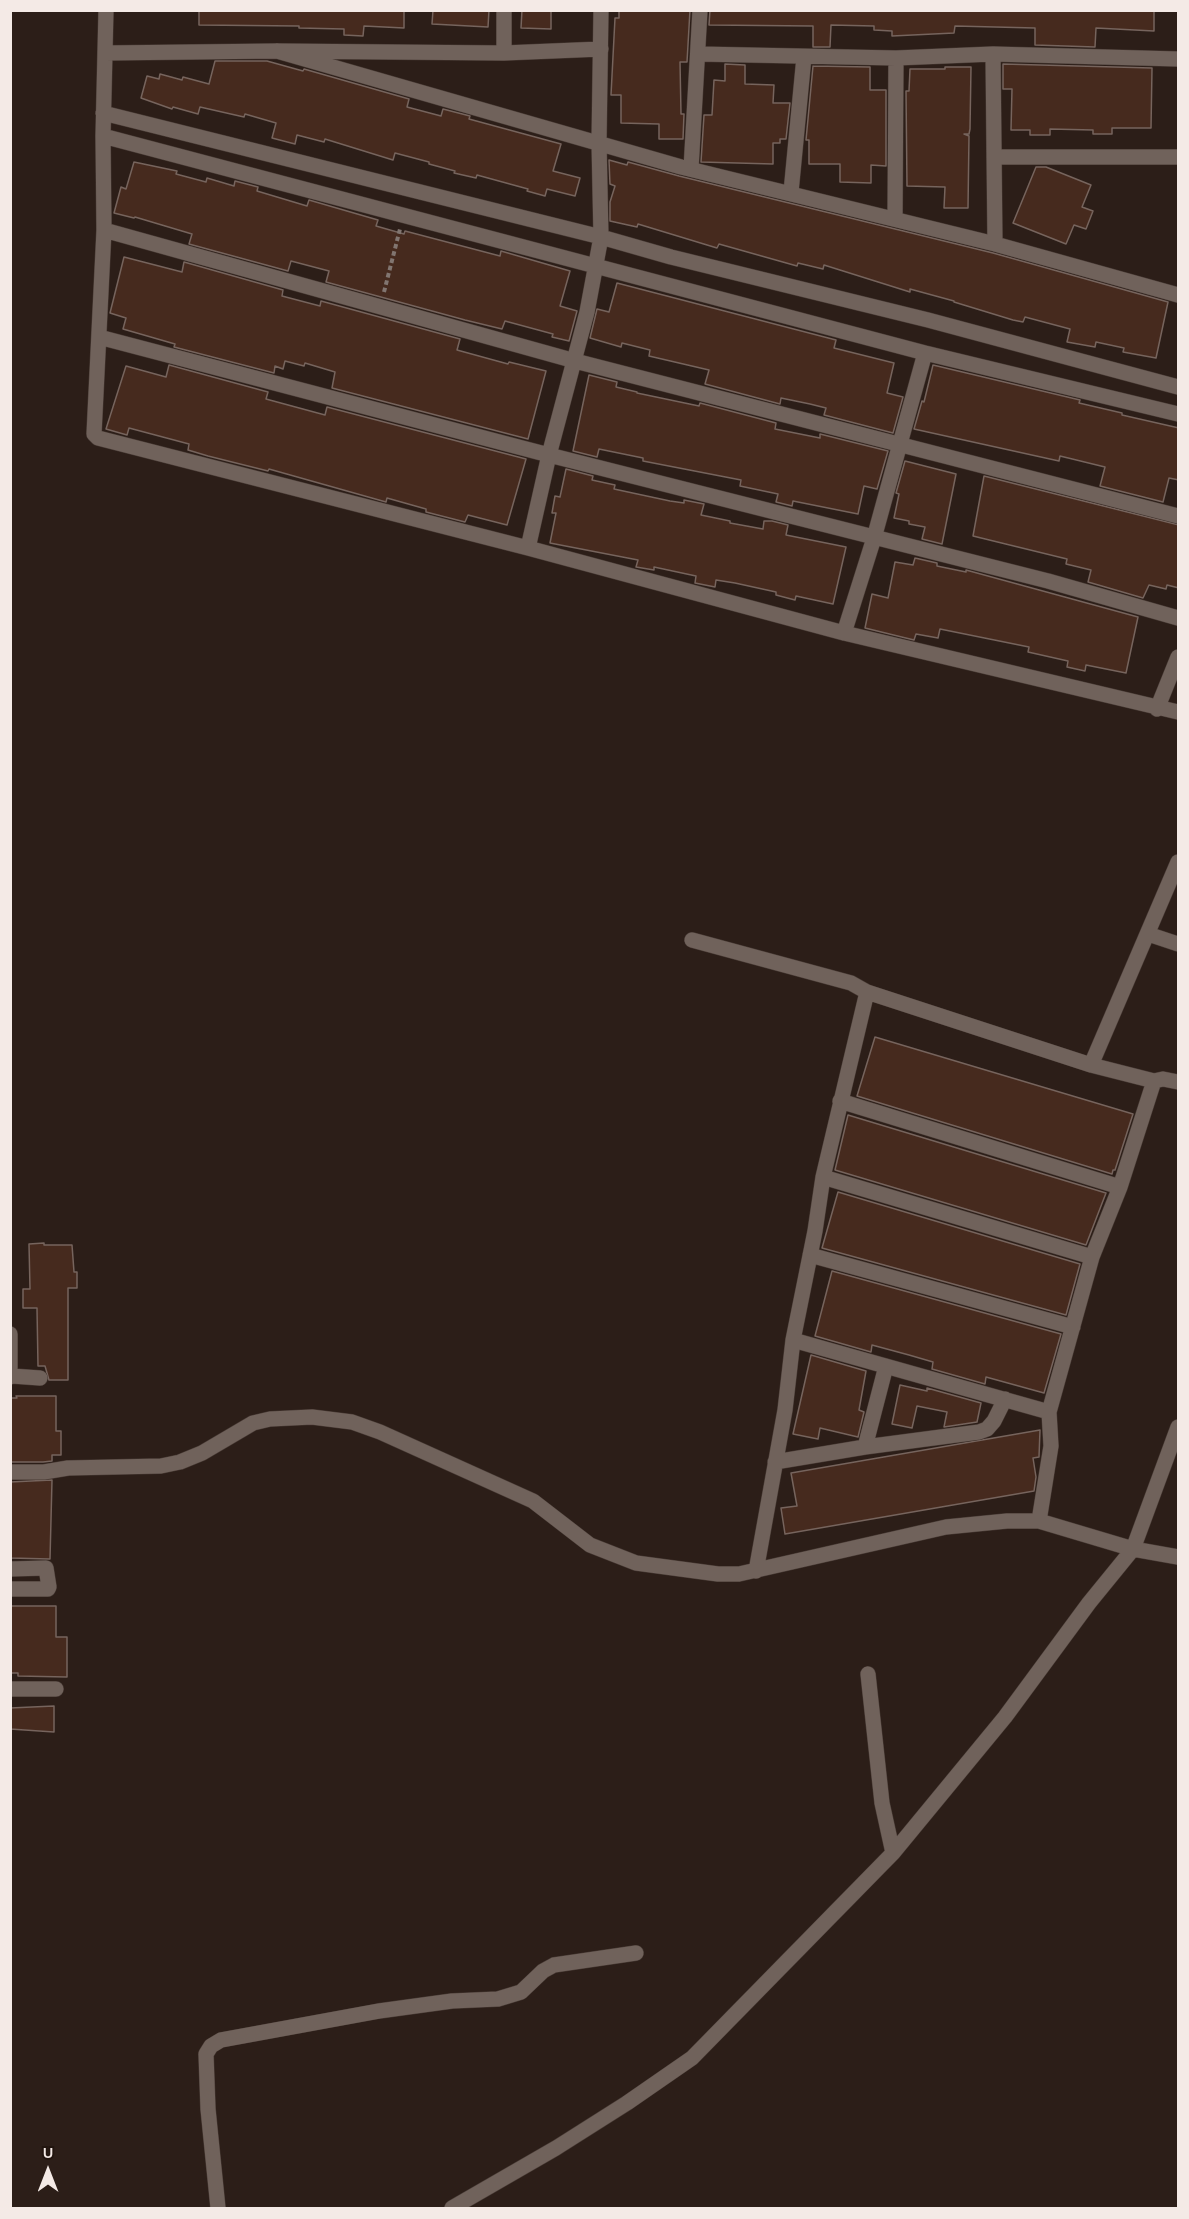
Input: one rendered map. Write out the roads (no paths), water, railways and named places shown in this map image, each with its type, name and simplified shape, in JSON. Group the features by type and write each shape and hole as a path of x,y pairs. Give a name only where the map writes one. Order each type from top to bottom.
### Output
{"street":[{"path":"105,10 104,230 94,434 98,438 528,548 844,633 1157,709 1179,712"},
{"path":"504,10 504,53"},
{"path":"528,548 549,455 575,361 597,265 601,237 599,142 601,10"},
{"path":"691,169 700,10"},
{"path":"105,52 504,53 601,49"},
{"path":"277,51 691,169 995,244 1179,295"},
{"path":"699,54 896,58 993,54 1179,59"},
{"path":"993,54 995,244"},
{"path":"791,192 804,57"},
{"path":"895,219 896,58"},
{"path":"103,113 928,320 1178,387 1179,375"},
{"path":"103,136 925,352 1179,414"},
{"path":"994,157 1179,157"},
{"path":"104,230 575,361 1179,516"},
{"path":"99,337 549,455 1048,581 1179,618"},
{"path":"844,633 874,538 925,352"},
{"path":"1157,709 1179,657"},
{"path":"1091,1065 1179,862"},
{"path":"1148,934 1179,944"},
{"path":"692,940 850,983 867,992 1091,1065 1154,1081 1163,1078 1179,1082"},
{"path":"756,1571 784,1410 793,1340 823,1176 867,992"},
{"path":"1040,1521 1051,1446 1049,1412 1092,1257 1120,1187 1154,1081"},
{"path":"840,1101 1120,1187"},
{"path":"823,1176 1092,1257"},
{"path":"810,1255 1073,1327"},
{"path":"10,1334 11,1376 40,1378"},
{"path":"793,1340 1049,1412"},
{"path":"865,1447 885,1366"},
{"path":"775,1462 979,1432 987,1429 994,1421 1005,1400"},
{"path":"10,1472 161,1466 180,1462 202,1453 254,1423 270,1419 312,1417 342,1421 380,1432 533,1501 590,1545 636,1563 718,1574 739,1574 946,1527 1007,1521 1040,1521 1133,1549 1179,1557"},
{"path":"452,2208 556,2148 692,2058 893,1853 1005,1718 1089,1603 1133,1549 1179,1427"},
{"path":"10,1569 46,1568 49,1587 48,1589 10,1589"},
{"path":"868,1674 882,1803 893,1853"},
{"path":"10,1689 56,1689"},
{"path":"218,2208 208,2109 206,2054 211,2046 221,2040 379,2011 452,2001 498,1999 521,1992 543,1971 554,1965 636,1953"}]}
